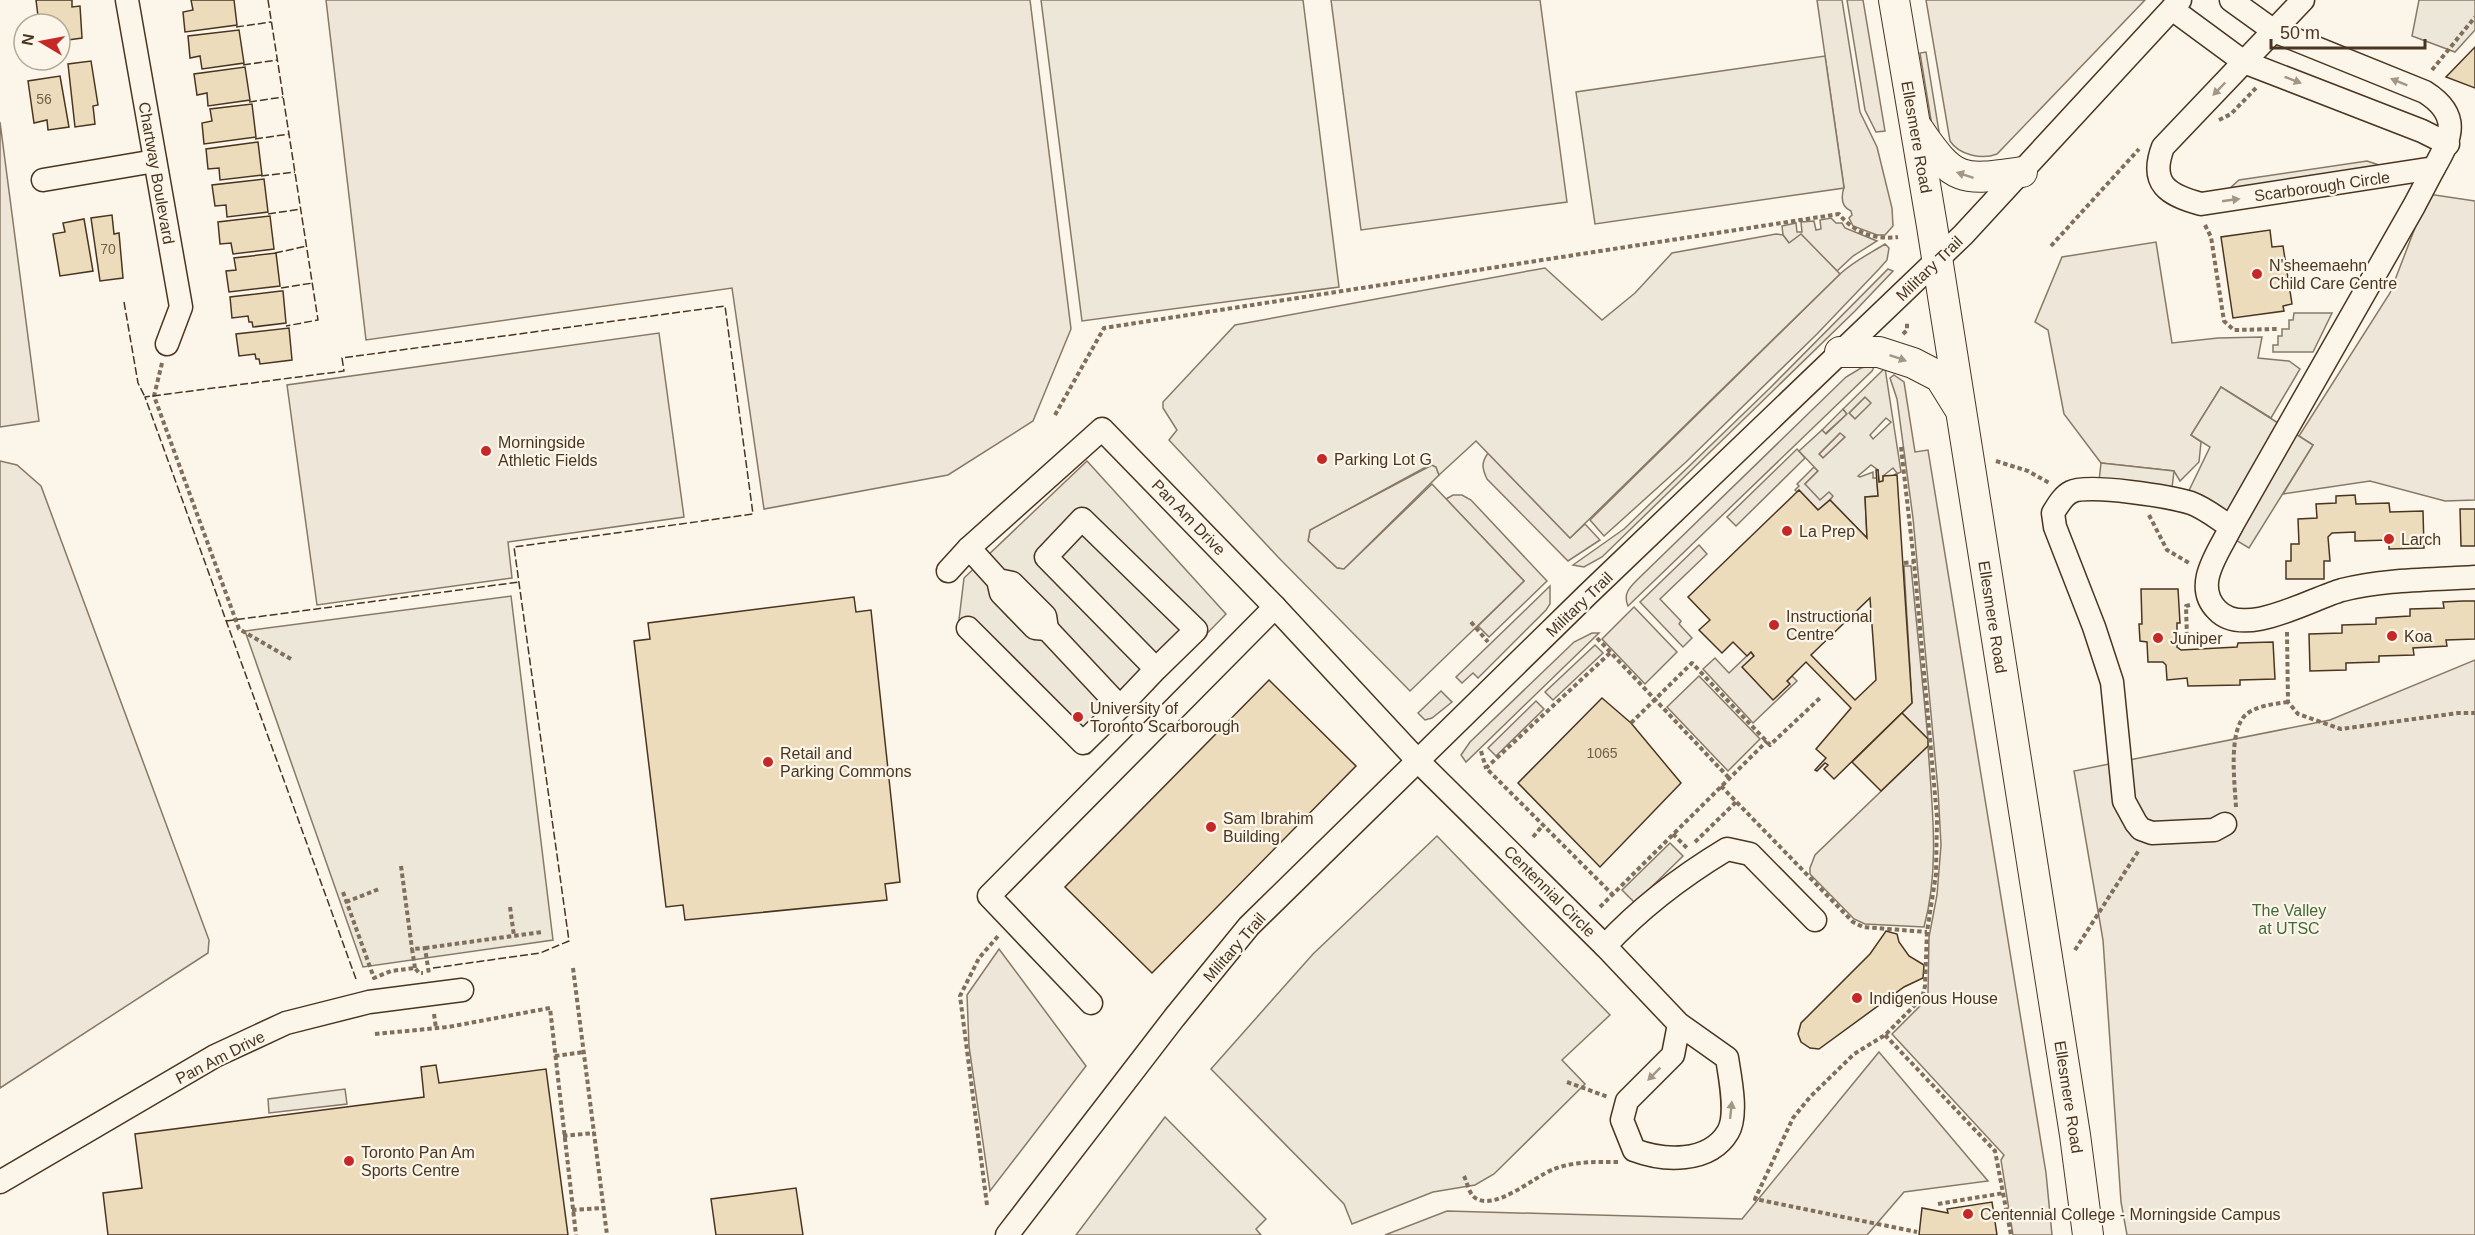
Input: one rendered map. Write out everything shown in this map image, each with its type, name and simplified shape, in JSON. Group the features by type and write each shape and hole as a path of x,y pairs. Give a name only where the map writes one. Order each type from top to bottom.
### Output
{"main road":[{"name":"Ellesmere Road","path":"1894,0 2073,1123 2088,1235"},
{"path":"1915,125 1941,160 1960,174 1981,178 2022,172"},
{"path":"1840,352 1880,352 1913,363 1940,377 1960,408"}],"street":[{"name":"Chartway Boulevard","path":"127,0 181,307 167,344"},
{"path":"2231,0 2274,31 2425,92 2436,99 2446,113 2450,125 2448,144 2231,527 2207,574 2206,591 2209,600 2222,615 2230,619 2251,620 2287,611 2340,591 2366,585 2475,577"},
{"name":"Scarborough Circle","path":"2303,0 2163,147 2157,162 2157,171 2165,188 2174,195 2201,204 2434,168"},
{"path":"2176,4 2244,62 2422,131 2448,144"},
{"name":"Military Trail","path":"1007,1235 1174,1018 1249,926 1937,259 2022,172 2176,4"},
{"path":"44,180 154,161"},
{"name":"Pan Am Drive","path":"948,571 969,548 1102,429 1275,607 1418,761"},
{"path":"2225,824 2214,830 2152,833 2141,829 2136,823 2124,801 2112,682 2094,627 2055,527 2053,513 2070,492 2080,489 2140,493 2191,503 2231,527"},
{"path":"968,628 1083,743 1196,630 1082,519 1046,557 1156,669"},
{"path":"969,548 998,580 1001,593 1035,628 1047,629 1120,707"},
{"path":"1091,1003 989,896 1275,607"},
{"name":"Centennial Circle","path":"1418,761 1605,946 1679,1024 1727,1058 1733,1093 1728,1132 1708,1151 1676,1159 1654,1157 1634,1150 1622,1120 1627,1101 1673,1055 1679,1024"},
{"path":"1605,946 1622,928 1701,865 1727,849 1750,854 1815,920"},
{"name":"Pan Am Drive","path":"0,1182 214,1056 286,1023 430,984 462,990"}],"path":[{"path":"2432,70 2475,16"},
{"path":"1055,415 1104,328 1839,214 1852,228 1877,238 1898,237"},
{"path":"2204,222 2211,237 2224,321 2234,330 2277,329"},
{"path":"1907,330 1914,326"},
{"path":"158,377 154,396 239,628 291,659"},
{"path":"1900,447 1914,562 1937,817 1936,874 1927,932 1925,986 1922,998 1885,1035 1875,1039 1854,1054 1829,1076 1793,1118 1755,1199 1917,1232"},
{"path":"1996,461 2028,471 2070,492"},
{"path":"2145,508 2167,550 2207,574"},
{"path":"1904,563 1914,562"},
{"path":"2287,611 2288,702 2298,714 2341,729 2458,713 2475,713"},
{"path":"1471,622 1488,642"},
{"path":"1597,638 1729,778"},
{"path":"1486,768 1610,653"},
{"path":"1631,723 1692,663 1770,745 1820,698"},
{"path":"2225,824 2236,810 2233,759 2238,728 2246,714 2262,706 2288,702"},
{"path":"1600,907 1767,741"},
{"path":"1481,752 1486,768 1612,894"},
{"path":"1721,786 1853,922 1863,927 1927,932"},
{"path":"1674,834 1688,849 1736,802"},
{"path":"1533,837 1543,825"},
{"path":"2075,950 2126,869 2152,833"},
{"path":"401,866 415,968 430,984"},
{"path":"346,903 379,889"},
{"path":"343,892 374,978 391,971 415,968"},
{"path":"510,907 514,936"},
{"path":"412,950 542,932"},
{"path":"987,1205 960,996 979,958 1000,935"},
{"path":"426,948 436,1028"},
{"path":"573,968 607,1235"},
{"path":"375,1034 436,1028 550,1008 576,1235"},
{"path":"1885,1035 1995,1150 2011,1235"},
{"path":"555,1056 584,1052"},
{"path":"1567,1082 1609,1097"},
{"path":"564,1136 594,1133"},
{"path":"1464,1176 1472,1196 1482,1201 1499,1198 1526,1186 1551,1170 1578,1162 1621,1162"},
{"path":"1938,1204 2004,1192"},
{"path":"572,1210 603,1208"}],"green space":[{"path":"326,0 1030,0 1071,329 1033,421 948,475 764,509 732,288 366,340"},
{"path":"1331,0 1540,0 1567,202 1361,230"},
{"path":"1817,0 1842,0 1860,112 1877,147 1892,208 1893,226 1885,235 1877,235 1853,226 1849,218 1852,215 1851,211 1845,207 1843,201 1844,187"},
{"path":"1847,0 1863,0 1885,131 1876,132 1865,110"},
{"path":"1926,0 2145,0 1997,154 1978,156 1959,150 1950,141"},
{"path":"1926,52 1940,138 1934,138 1920,53"},
{"path":"0,122 39,421 0,427"},
{"path":"2428,194 2475,201 2475,500 2445,501 2370,481 2283,494 2313,445 2299,436 2390,293"},
{"path":"1831,218 1836,223 1842,223 1845,228 1877,241 1853,256 1837,271 1801,235 1789,243 1783,235 1782,226 1796,223 1797,232 1802,232 1801,222 1814,221 1816,230 1821,229 1820,220"},
{"path":"2156,242 2172,343 2218,338 2262,337 2258,358 2289,361 2300,369 2271,418 2221,387 2191,435 2201,442 2199,462 2180,481 2174,471 2101,463 2064,414 2048,330 2035,322 2062,257"},
{"path":"1885,244 1889,248 1887,260 1817,334 1686,462 1604,536 1590,520 1840,274 1856,261"},
{"path":"1888,269 1893,271 1855,311 1602,557 1584,567 1573,565 1624,529 1770,388"},
{"name":"Morningside Athletic Fields","path":"659,333 684,517 508,542 512,578 317,605 287,385"},
{"path":"1875,365 1872,371 1628,606 1629,589 1637,580 1846,377 1861,368"},
{"path":"1894,375 1904,382 1915,452 1928,450 2046,1173 2052,1235 2013,1235 2001,1160 2004,1155 1892,1034 1924,1002 1928,993 1929,937 1937,895 1941,845 1913,518 1897,399 1890,378"},
{"path":"1865,397 1872,403 1855,419 1849,413"},
{"path":"1843,409 1847,414 1825,434 1822,430"},
{"path":"1841,432 1845,437 1823,458 1819,454"},
{"path":"1797,449 1805,458 1736,526 1727,517"},
{"path":"1488,453 1570,538 1585,524 1600,540 1568,561 1487,479 1483,466"},
{"path":"0,461 17,465 41,486 209,940 208,953 0,1088"},
{"path":"1432,465 1436,467 1439,475 1344,569 1337,568 1308,541 1310,530"},
{"path":"1814,467 1818,471 1805,484 1829,491 1834,496 1818,510 1799,490 1797,492 1795,490 1799,486 1797,484"},
{"path":"1453,495 1462,495 1471,500 1547,581 1489,637 1478,626 1524,581 1446,499"},
{"path":"1699,545 1707,554 1660,599 1681,621 1679,624 1692,638 1683,647 1640,602"},
{"path":"1904,566 1911,566 1928,739 1902,713 1912,703"},
{"path":"1550,586 1550,604 1546,610 1478,678 1473,673 1462,683 1456,677"},
{"path":"1634,607 1677,652 1645,684 1602,639"},
{"path":"1592,633 1599,633 1466,762 1461,755 1470,742 1574,642"},
{"path":"1595,645 1603,653 1553,700 1545,692"},
{"path":"1751,652 1754,656 1743,667 1789,684 1787,681 1792,676 1797,681 1753,723 1703,669 1715,658 1729,673"},
{"name":"The Valley at UTSC","path":"2475,660 2475,1235 2127,1235 2121,1202 2103,940 2074,771 2330,720"},
{"path":"1699,676 1760,739 1728,771 1667,707"},
{"path":"1441,691 1452,702 1432,718 1425,720 1418,713"},
{"path":"1536,701 1544,709 1496,756 1488,748"},
{"path":"1928,746 1933,815 1933,860 1929,905 1924,927 1865,924 1854,919 1810,874 1810,868 1815,855"},
{"path":"999,949 1086,1066 990,1191 969,1046 967,995"},
{"path":"1879,1052 1988,1181 1904,1192 1867,1235 1385,1235 1447,1211 1742,1219"}],"shaded area":[{"path":"1041,0 1303,0 1339,287 1082,321"},
{"path":"2419,0 2475,0 2475,30 2455,52 2412,36"},
{"path":"1825,56 1844,188 1595,224 1576,92"},
{"path":"2367,161 2385,167 2228,190 2239,180"},
{"name":"Parking Lot G","path":"1776,234 1783,235 1789,243 1801,234 1840,274 1570,538 1476,441 1439,475 1436,467 1432,465 1426,467 1310,530 1308,541 1337,568 1344,569 1432,484 1524,581 1410,691 1278,557 1169,440 1177,430 1163,408 1163,402 1235,325 1545,268 1602,320 1635,293 1672,253"},
{"path":"2294,313 2332,313 2313,352 2273,352 2273,345 2278,345 2278,336 2282,336 2282,329 2289,329 2289,320 2293,320"},
{"path":"1885,368 1901,472 1894,475 1897,473 1893,468 1883,476 1883,481 1879,482 1878,470 1871,465 1858,476 1873,472 1873,478 1877,478 1878,496 1865,497 1867,538 1830,500 1833,496 1829,492 1820,500 1805,484 1818,471 1799,451 1822,430 1826,434 1847,414 1843,409","holes":["1865,397 1871,403 1855,419 1849,413","1886,418 1891,422 1873,439 1870,435","1840,433 1845,437 1823,458 1819,454"]},
{"path":"2221,387 2313,445 2249,548 2181,507 2210,447 2191,435"},
{"path":"1087,461 1226,614 1089,754 958,628 964,578"},
{"path":"2101,463 2174,471 2172,488 2099,481"},
{"path":"511,596 553,940 363,967 245,631"},
{"path":"1437,836 1610,1015 1562,1060 1585,1084 1494,1174 1475,1185 1433,1192 1352,1224 1344,1204 1211,1069 1313,954"},
{"path":"1670,843 1683,856 1635,903 1622,890"},
{"path":"345,1089 347,1104 269,1113 268,1099"},
{"path":"1165,1117 1266,1219 1256,1229 1261,1235 1076,1235"}],"building":[{"path":"36,0 72,0 72,7 80,6 82,38 72,39 72,12 38,12"},
{"path":"191,0 234,0 237,25 185,32 183,12 193,10"},
{"path":"239,30 244,63 202,69 200,56 190,58 188,36"},
{"path":"2475,47 2475,88 2446,77"},
{"path":"91,61 98,105 93,106 95,124 75,127 69,72 72,72 72,63"},
{"path":"245,67 250,100 208,106 207,93 197,95 194,74"},
{"path":"60,76 69,127 48,130 47,120 34,123 28,81"},
{"path":"252,104 256,137 204,144 202,123 212,121 210,109"},
{"path":"258,142 262,175 220,180 219,168 208,169 206,149"},
{"path":"264,179 268,212 227,217 226,205 215,206 212,185"},
{"path":"112,215 114,234 119,233 123,278 100,281 91,218"},
{"path":"270,216 274,249 233,254 231,243 220,244 218,222"},
{"path":"84,219 93,271 60,276 53,234 65,232 63,223"},
{"name":"N'sheemaehn Child Care Centre","path":"2270,230 2272,247 2283,246 2292,304 2283,306 2284,311 2233,318 2221,237"},
{"path":"276,253 280,286 229,292 226,271 236,270 234,258"},
{"path":"283,291 286,323 253,327 248,316 232,318 230,297"},
{"path":"289,328 292,360 260,364 255,354 239,356 236,334"},
{"name":"Instructional Centre","path":"1876,470 1878,470 1879,482 1883,481 1883,476 1897,475 1912,703 1834,779 1824,769 1828,765 1825,763 1817,771 1815,770 1826,758 1816,749 1851,708 1806,662 1787,681 1790,684 1773,700 1742,667 1754,656 1751,652 1747,656 1733,642 1722,653 1699,630 1710,620 1688,597 1799,490 1818,510 1830,500 1867,538 1865,497 1878,496","holes":["1870,598 1876,680 1855,700 1811,655"]},
{"name":"Larch","path":"2355,495 2356,504 2389,503 2390,512 2423,511 2424,548 2389,549 2389,540 2355,541 2355,532 2332,533 2328,537 2330,561 2324,561 2324,579 2286,579 2286,561 2291,561 2291,544 2299,544 2298,519 2317,518 2316,504 2336,503 2336,496"},
{"path":"2460,509 2475,509 2475,546 2461,546"},
{"name":"Juniper","path":"2141,589 2178,589 2180,623 2177,623 2177,647 2181,650 2237,647 2238,643 2273,642 2275,679 2240,680 2240,685 2188,686 2187,678 2167,680 2166,665 2163,662 2148,662 2147,642 2140,641"},
{"name":"Retail and Parking Commons","path":"854,597 856,612 871,610 900,882 885,884 887,900 685,920 683,905 666,907 634,641 650,639 648,623"},
{"name":"Koa","path":"2475,601 2475,639 2446,640 2447,646 2413,648 2414,655 2379,656 2379,662 2346,663 2346,670 2310,671 2309,634 2342,633 2342,625 2376,624 2376,618 2410,616 2410,609 2444,608 2443,602"},
{"name":"Sam Ibrahim Building","path":"1269,680 1356,766 1152,973 1065,887"},
{"path":"1602,698 1631,723 1681,783 1600,867 1518,783"},
{"path":"1902,713 1928,739 1928,746 1881,791 1852,762"},
{"name":"Indigenous House","path":"1886,931 1897,934 1899,942 1909,956 1924,965 1923,978 1904,987 1819,1049 1810,1048 1801,1042 1798,1034 1801,1023 1870,954"},
{"name":"Toronto Pan Am Sports Centre","path":"436,1065 439,1083 546,1069 568,1235 108,1235 103,1193 142,1188 135,1134 424,1097 421,1067"},
{"path":"796,1188 803,1235 716,1235 711,1199"},
{"path":"1992,1202 1997,1235 1919,1235 1922,1208 1948,1213 1947,1209"}],"fence":[{"path":"268,0 318,320 286,326"},
{"path":"236,27 271,22"},
{"path":"243,65 277,60"},
{"path":"249,102 283,97"},
{"path":"255,139 289,134"},
{"path":"261,176 295,172"},
{"path":"268,214 301,209"},
{"path":"275,253 307,246"},
{"path":"281,288 313,283"},
{"path":"124,302 138,383 145,397"},
{"path":"356,979 145,397 344,371 342,358 725,306 753,514 514,547 569,941 540,953 433,968"},
{"path":"226,621 519,582"}],"place":[{"name":"N'sheemaehn Child Care Centre","path":"2257,274"},
{"name":"Morningside Athletic Fields","path":"486,451"},
{"name":"Parking Lot G","path":"1322,459"},
{"name":"La Prep","path":"1787,531"},
{"name":"Larch","path":"2389,539"},
{"name":"Instructional Centre","path":"1774,625"},
{"name":"Koa","path":"2392,636"},
{"name":"Juniper","path":"2158,638"},
{"name":"University of Toronto Scarborough","path":"1078,717"},
{"name":"Retail and Parking Commons","path":"768,762"},
{"name":"Sam Ibrahim Building","path":"1211,827"},
{"name":"Indigenous House","path":"1857,998"},
{"name":"Toronto Pan Am Sports Centre","path":"349,1161"},
{"name":"Centennial College - Morningside Campus","path":"1968,1214"}]}
